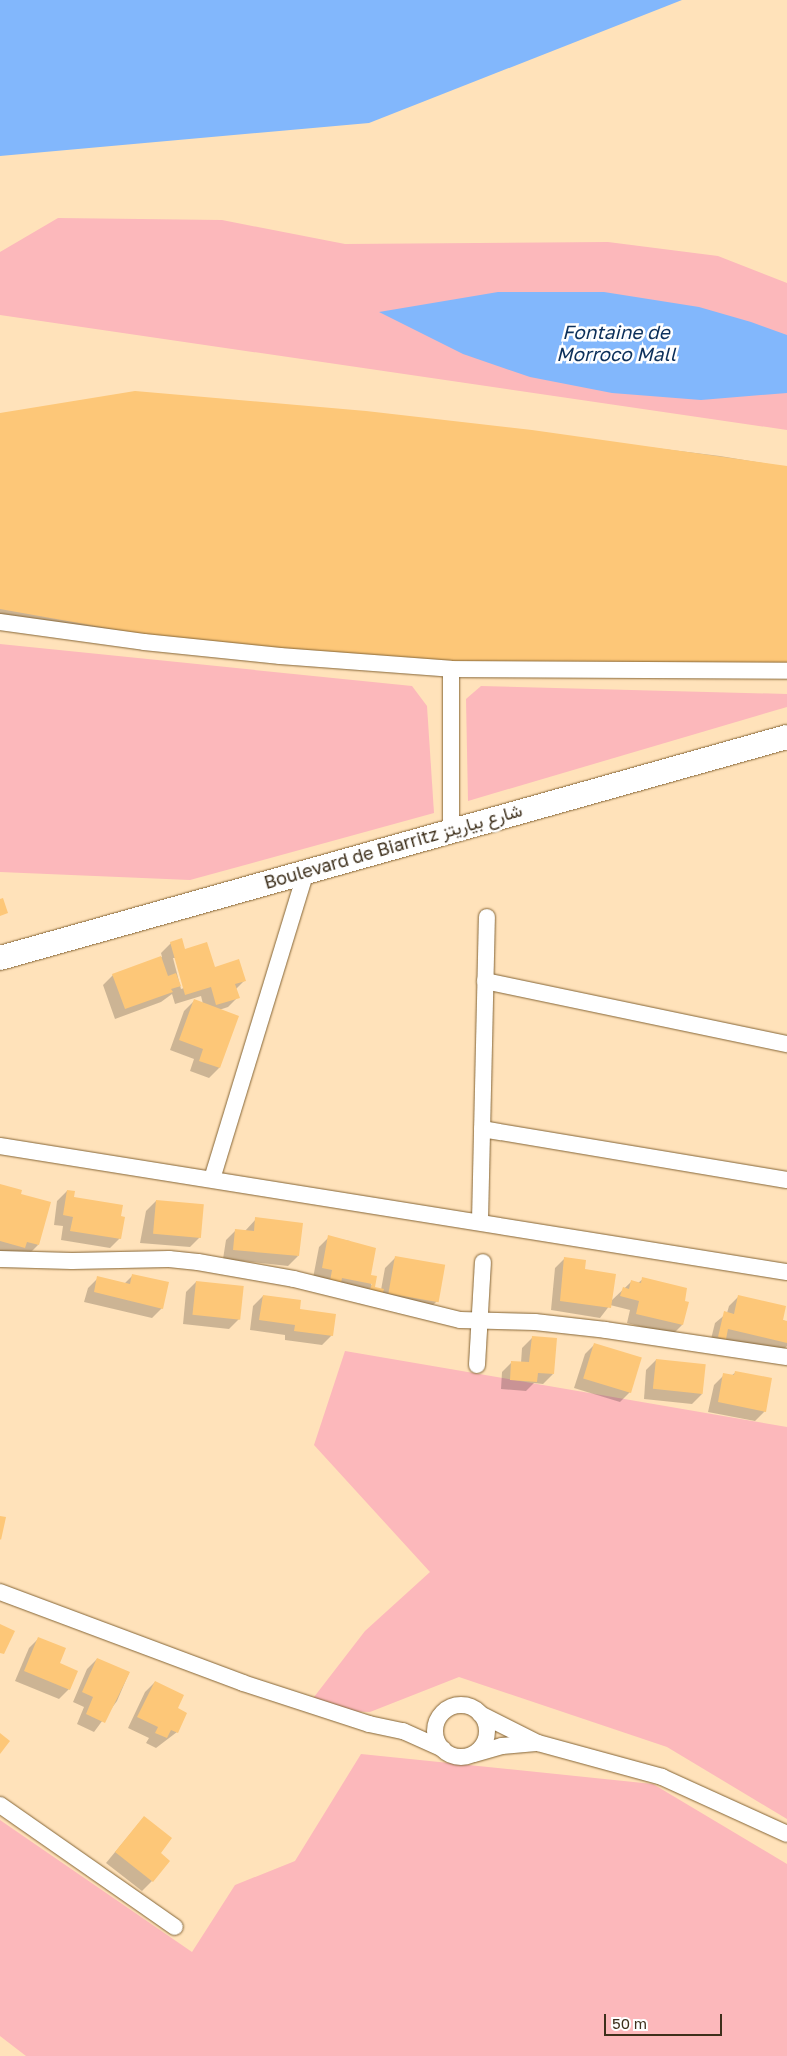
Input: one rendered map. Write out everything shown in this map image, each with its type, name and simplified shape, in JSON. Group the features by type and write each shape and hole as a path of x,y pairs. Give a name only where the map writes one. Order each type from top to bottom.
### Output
{"street":[{"path":"0,622 144,642 280,656 451,669 787,671"},
{"path":"451,669 451,830"},
{"name":"Boulevard de Biarritz شارع بياريتز","path":"0,958 787,737"},
{"path":"212,1180 306,871"},
{"path":"480,1221 487,917"},
{"path":"486,981 787,1044"},
{"path":"482,1128 787,1180"},
{"path":"0,1146 480,1221 787,1272"},
{"path":"0,1259 72,1262 161,1258 198,1262 294,1279 445,1318 535,1322 606,1330 787,1357"},
{"path":"477,1365 483,1262"},
{"path":"0,1592 243,1683 369,1724 403,1731 457,1757 508,1745 538,1743"},
{"path":"403,1731 439,1719 458,1706 466,1706 538,1743 662,1777 787,1834"},
{"path":"472,1755 487,1736 485,1720 480,1714"},
{"path":"439,1719 436,1735 442,1749"},
{"path":"0,1805 174,1927"}],"shaded area":[{"path":"58,218 222,220 345,244 608,242 718,256 787,283 787,430 0,315 0,252"},
{"path":"0,644 412,686 427,706 434,813 190,880 0,872"},
{"path":"481,686 787,694 787,707 468,801 466,699"},
{"path":"345,1351 787,1427 787,1819 667,1747 459,1677 370,1712 304,1710 365,1631 430,1572 314,1445"},
{"path":"361,1754 653,1784 787,1864 787,2056 26,2056 0,2036 0,1820 192,1952 235,1885 295,1861"}],"water":[{"path":"0,0 682,0 369,123 0,156"},
{"name":"Fontaine de Morroco Mall","path":"498,292 604,292 699,307 751,322 787,335 787,393 701,400 612,393 530,377 463,354 379,312"}],"building":[{"path":"135,391 366,411 532,430 787,466 787,666 519,664 312,656 157,637 0,609 0,413"},
{"path":"3,898 8,913 0,916 0,899"},
{"path":"182,938 185,949 207,942 215,967 239,959 246,981 235,984 240,998 216,1005 211,987 185,995 170,942"},
{"path":"161,956 168,976 176,973 181,986 171,989 173,992 125,1009 112,974"},
{"path":"194,999 239,1016 220,1068 199,1061 203,1049 179,1040"},
{"path":"0,1184 22,1190 21,1194 51,1202 39,1245 27,1242 25,1248 0,1241"},
{"path":"67,1190 75,1191 74,1197 123,1205 121,1216 125,1217 121,1239 70,1231 73,1217 63,1215"},
{"path":"156,1200 204,1204 201,1238 153,1234"},
{"path":"255,1217 303,1223 299,1256 233,1250 235,1229 254,1231"},
{"path":"328,1235 376,1248 371,1275 377,1276 375,1287 384,1289 382,1296 368,1294 372,1284 342,1278 341,1283 330,1281 332,1270 322,1268"},
{"path":"395,1256 445,1265 439,1302 388,1293"},
{"path":"564,1257 586,1260 585,1269 616,1274 611,1308 560,1301"},
{"path":"132,1274 169,1282 163,1309 94,1292 97,1276 130,1284"},
{"path":"642,1277 687,1288 685,1301 689,1302 683,1325 636,1314 639,1301 620,1296 623,1287 629,1289 631,1280 641,1283"},
{"path":"196,1281 244,1286 240,1320 192,1315"},
{"path":"263,1295 301,1300 300,1309 336,1314 333,1336 294,1331 295,1325 259,1320"},
{"path":"738,1295 786,1306 783,1320 787,1321 787,1343 728,1329 726,1339 718,1337 724,1311 734,1314"},
{"path":"532,1336 557,1338 554,1374 538,1373 537,1382 510,1380 511,1361 529,1362"},
{"path":"594,1343 642,1358 631,1393 583,1378"},
{"path":"656,1359 706,1364 703,1394 653,1389"},
{"path":"735,1371 772,1378 766,1412 718,1402 723,1373 734,1375"},
{"path":"0,1516 6,1517 1,1540 0,1539"},
{"path":"0,1624 15,1631 4,1654 0,1653"},
{"path":"38,1637 66,1648 60,1663 78,1671 70,1690 24,1671"},
{"path":"97,1658 130,1672 105,1723 86,1714 93,1697 82,1692"},
{"path":"155,1681 184,1695 178,1708 187,1713 178,1733 171,1730 167,1738 155,1733 158,1727 137,1717"},
{"path":"0,1733 10,1741 0,1754"},
{"path":"144,1816 172,1838 161,1853 170,1861 153,1882 115,1852"}]}
